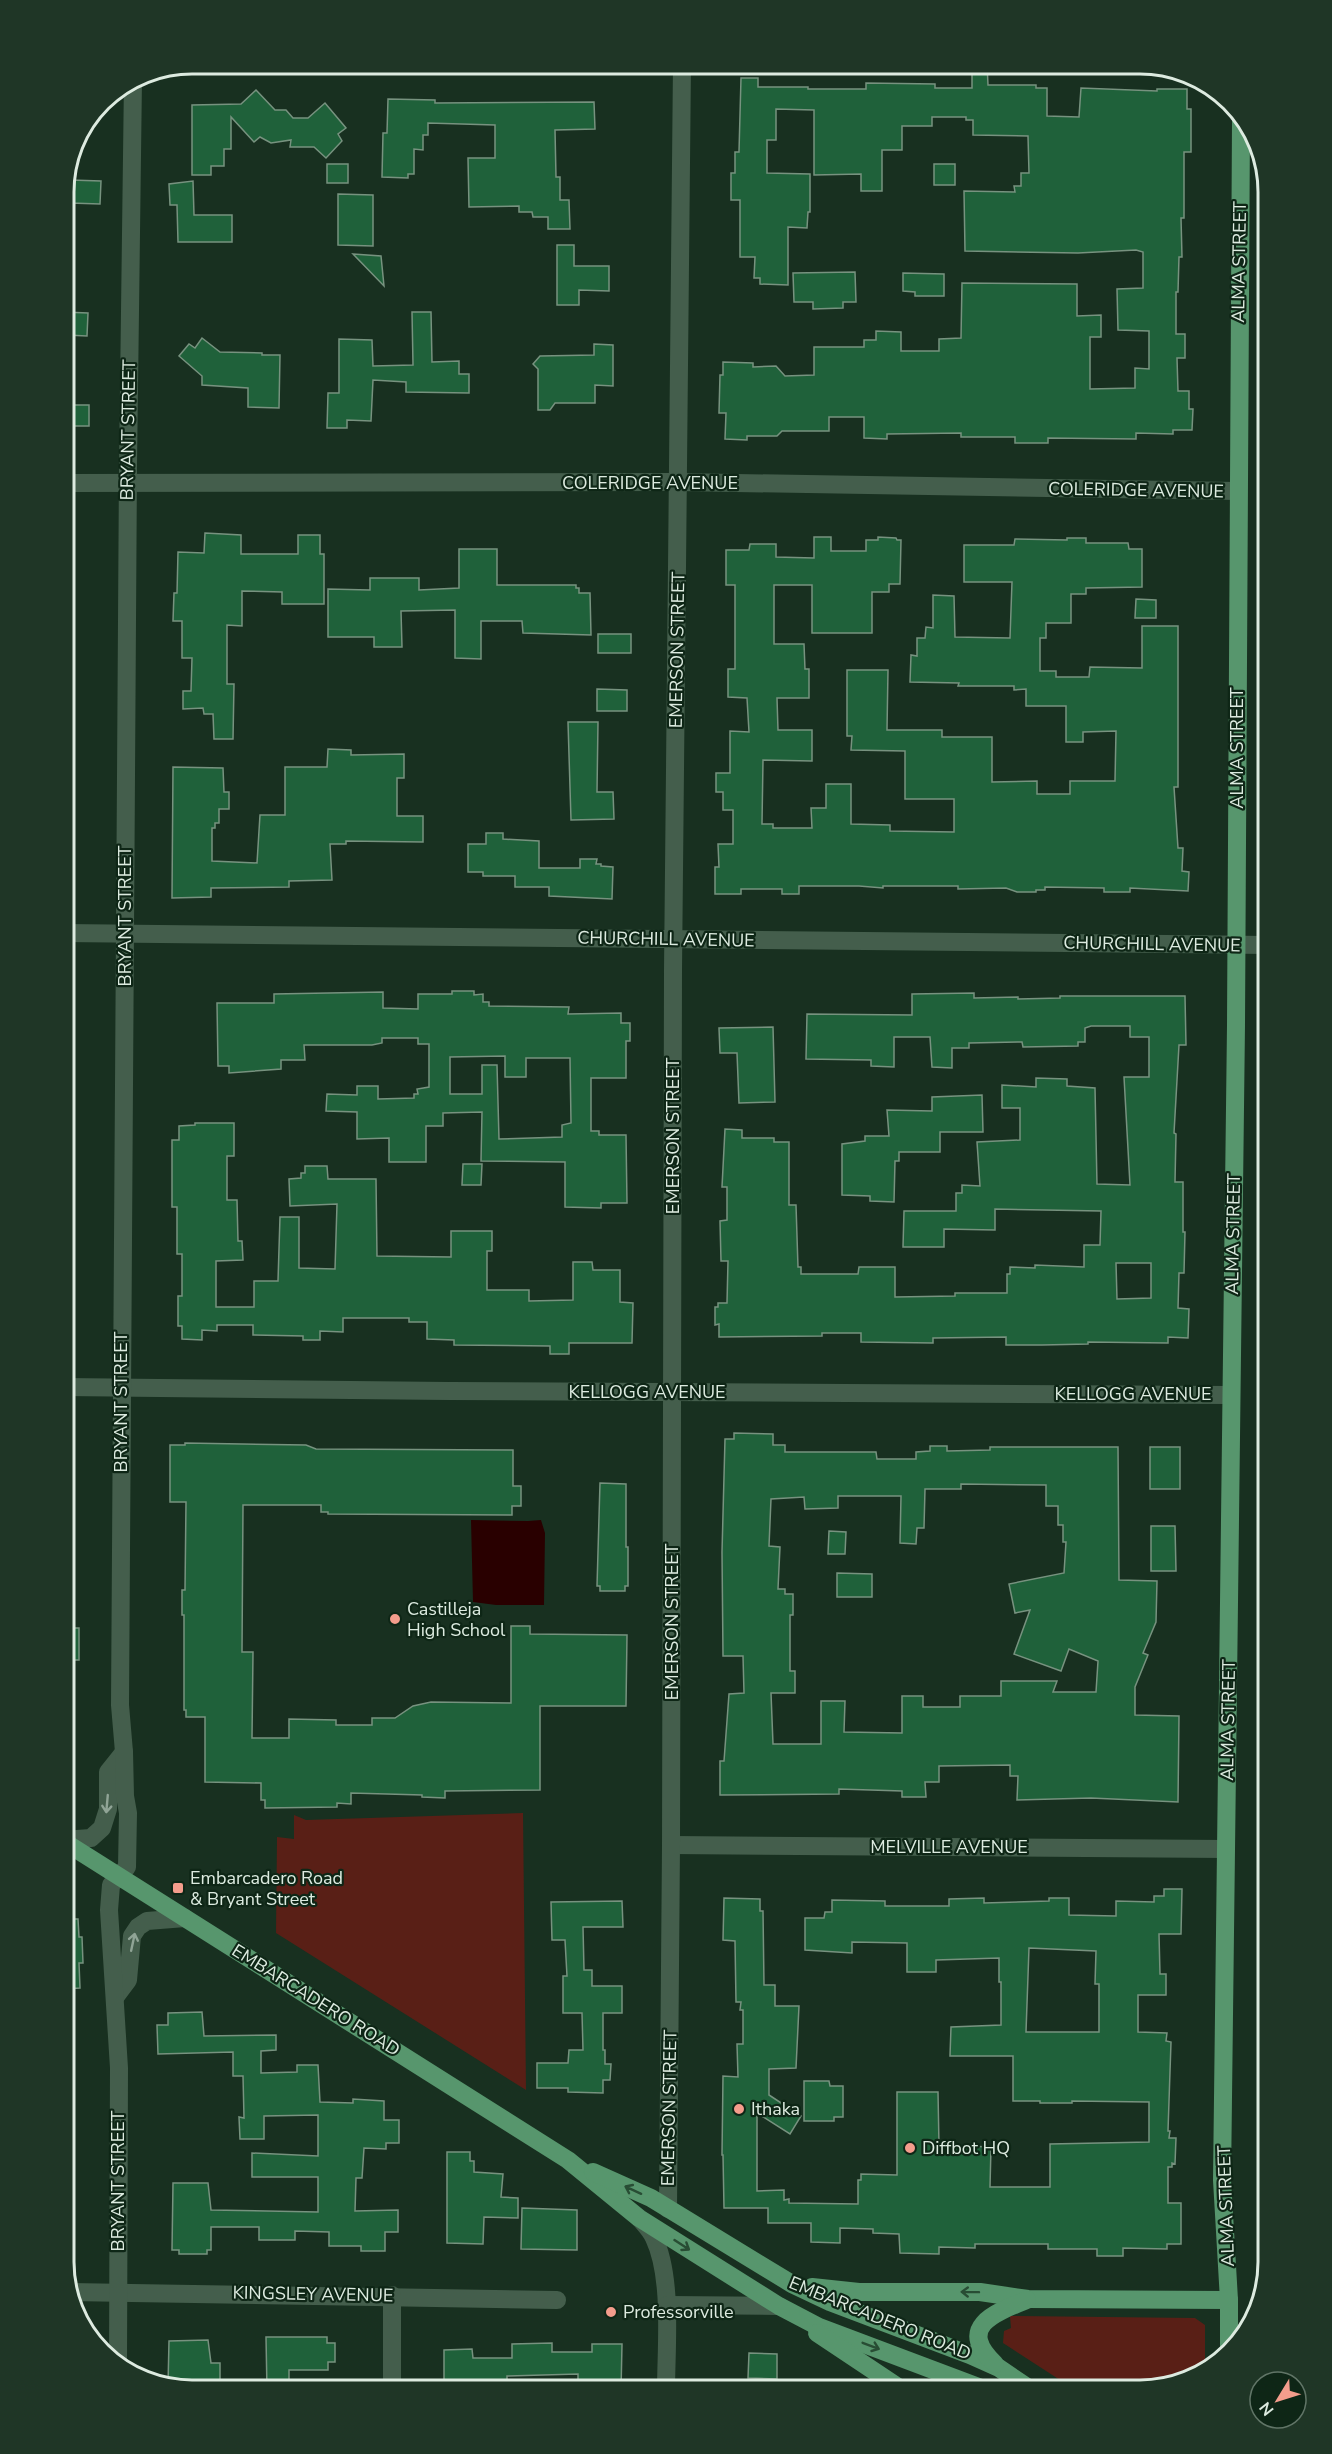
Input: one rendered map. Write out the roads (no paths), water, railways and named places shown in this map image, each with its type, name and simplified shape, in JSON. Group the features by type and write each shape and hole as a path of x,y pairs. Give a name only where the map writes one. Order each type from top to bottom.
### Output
{"main road":[{"name":"ALMA STREET","path":"1229,2340 1230,2300 1222,2180 1236,945 1241,129"},
{"name":"EMBARCADERO ROAD","path":"74,1847 568,2160 639,2217 779,2306 819,2326 960,2380"},
{"name":"EMBARCADERO ROAD","path":"568,2160 651,2198 792,2284 831,2302 960,2350 999,2368 1017,2380"},
{"path":"792,2284 859,2292 980,2292 1028,2299 1230,2300"},
{"path":"999,2368 984,2354 979,2344 978,2332 983,2322 992,2314 1028,2299"},
{"path":"779,2306 888,2380"}],"street":[{"name":"EMERSON STREET","path":"668,2209 673,939 682,74"},
{"name":"BRYANT STREET","path":"118,2354 119,2068 109,1910 111,1885 127,1867 128,1845 120,1705 127,483 133,90"},
{"name":"COLERIDGE AVENUE","path":"74,483 678,483 1237,491"},
{"name":"CHURCHILL AVENUE","path":"74,933 1258,945"},
{"name":"KELLOGG AVENUE","path":"74,1387 1231,1395"},
{"path":"74,1839 92,1838 102,1828 108,1809 108,1772 124,1752"},
{"name":"MELVILLE AVENUE","path":"671,1845 1226,1849"},
{"name":"BRYANT STREET","path":"116,1996 128,1980 132,1936 138,1927 147,1921 185,1918"},
{"path":"639,2217 653,2235 657,2246 667,2305 666,2380"},
{"name":"KINGSLEY AVENUE","path":"78,2292 392,2295 557,2300"},
{"path":"392,2295 392,2380"},
{"path":"667,2305 779,2306"}],"place":[{"name":"Castilleja High School","path":"395,1619"},
{"name":"Embarcadero Road & Bryant Street","path":"178,1888"},
{"name":"Ithaka","path":"739,2109"},
{"name":"Diffbot HQ","path":"910,2148"},
{"name":"Professorville","path":"611,2312"}]}
